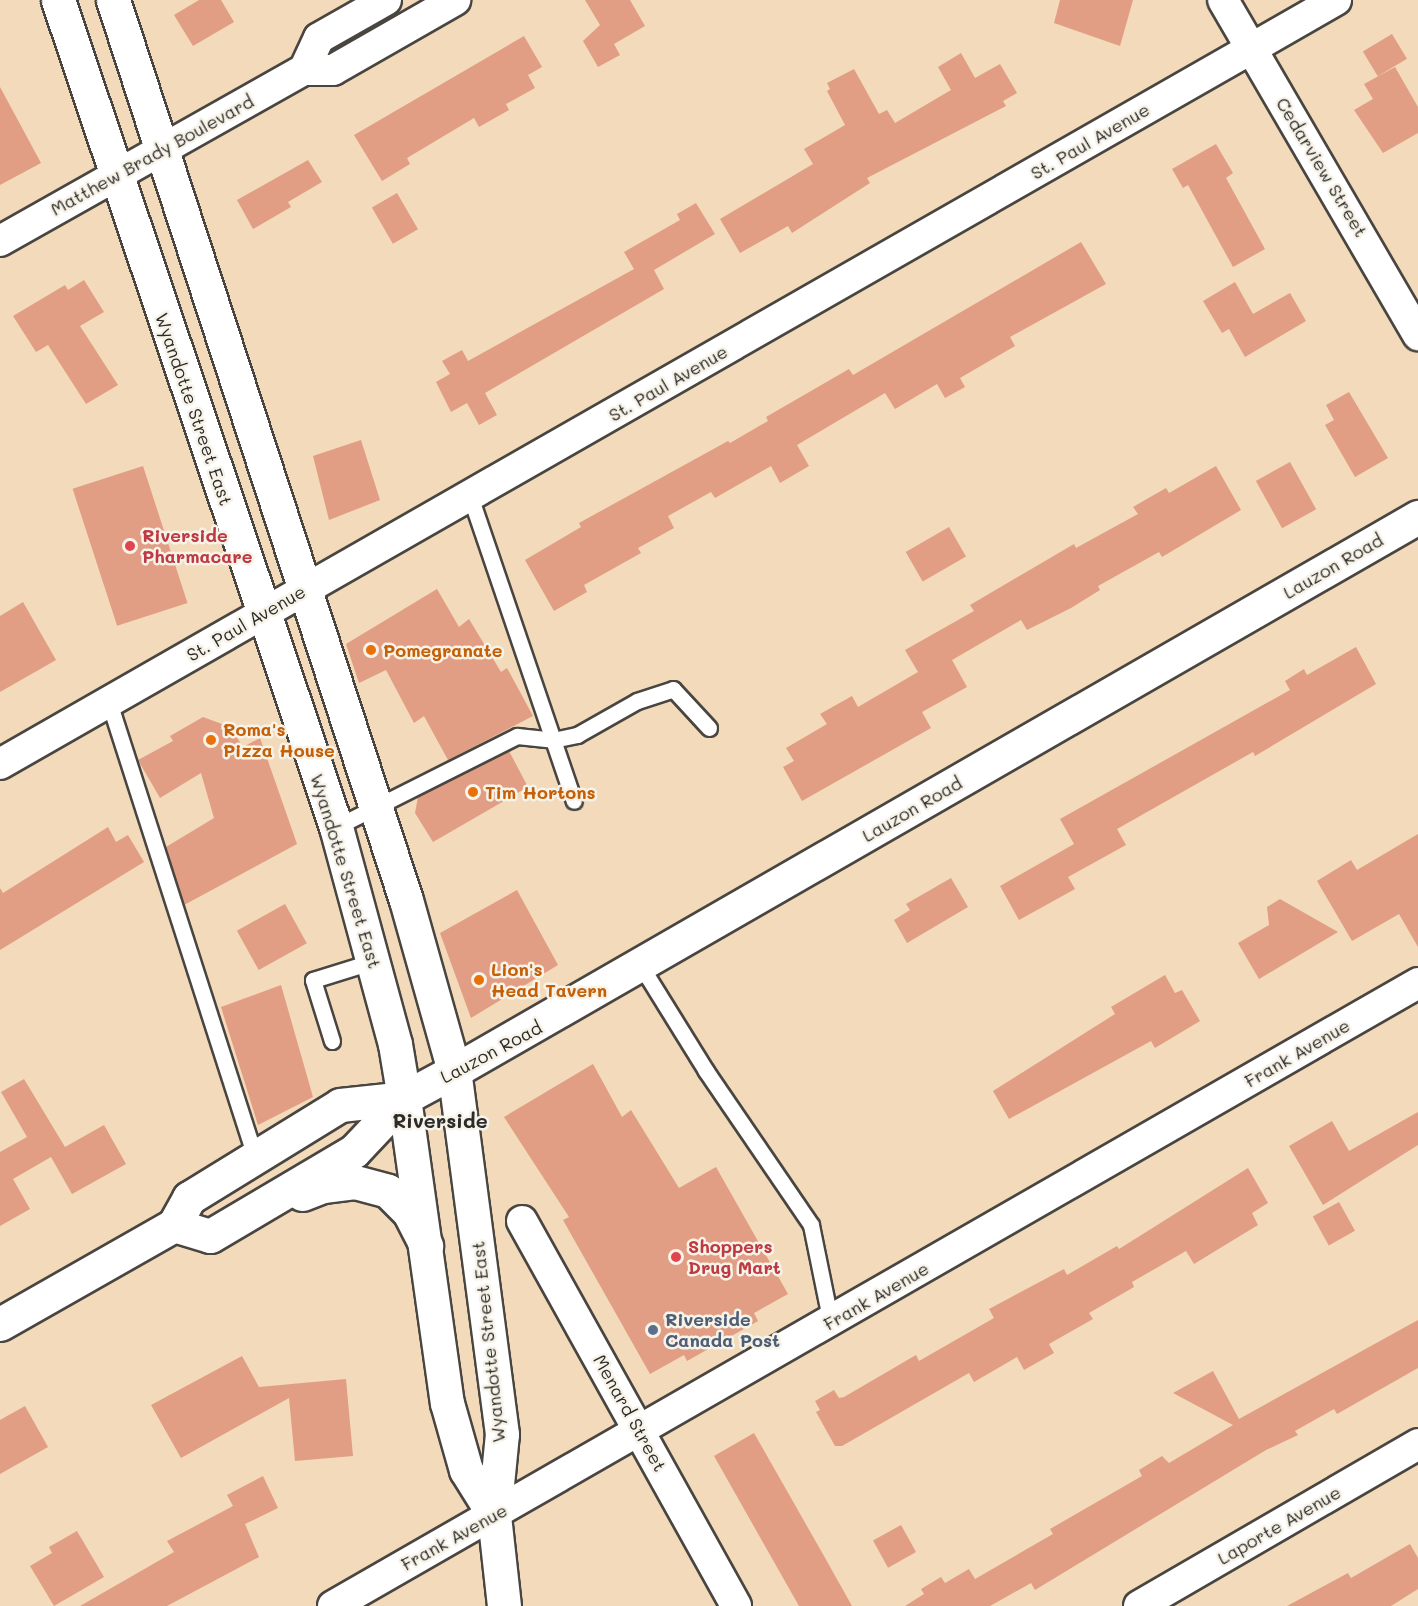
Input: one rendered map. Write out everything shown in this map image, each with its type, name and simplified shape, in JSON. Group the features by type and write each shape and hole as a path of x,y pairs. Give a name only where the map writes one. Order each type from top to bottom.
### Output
{"main road":[{"name":"Wyandotte Street East","path":"58,0 115,176 336,827 374,961 404,1098 447,1403 466,1470 494,1515"},
{"name":"Wyandotte Street East","path":"113,0 303,591 406,900 454,1071 501,1434 494,1515 504,1606"},
{"name":"Lauzon Road","path":"404,1098 340,1106 189,1198 174,1225 210,1236 354,1151 404,1098 641,966 1418,518"},
{"path":"244,1216 323,1186 355,1182 388,1191 409,1212 426,1246"},
{"path":"0,1324 174,1225"}],"street":[{"path":"304,70 320,38 386,0"},
{"name":"Matthew Brady Boulevard","path":"0,242 304,70 333,70 455,0"},
{"name":"Cedarview Street","path":"1223,0 1418,335"},
{"name":"St. Paul Avenue","path":"0,764 1336,0"},
{"name":"Frank Avenue","path":"333,1606 831,1323 1418,983"},
{"name":"Menard Street","path":"522,1221 641,1431 736,1606"},
{"name":"Laporte Avenue","path":"1139,1606 1418,1444"}],"lane":[{"path":"470,496 574,801"},
{"path":"336,827 517,736 553,740 577,735 637,701 674,689 709,729"},
{"path":"109,702 255,1157"},
{"path":"332,1041 313,980 374,961"},
{"path":"641,966 706,1071 811,1225 831,1323"}],"building":[{"path":"199,0 221,0 234,22 193,46 174,15"},
{"path":"585,0 630,0 645,26 614,44 620,55 598,67 583,41 600,25"},
{"path":"1060,0 1133,0 1120,46 1054,23"},
{"path":"1392,34 1407,59 1378,76 1363,52"},
{"path":"524,36 542,67 528,75 535,88 506,104 509,110 479,127 474,118 407,158 410,164 382,181 354,135"},
{"path":"961,53 975,78 1000,64 1017,93 1003,101 1006,106 867,178 870,183 792,233 788,226 740,253 720,219 813,164 804,149 845,125 827,91 830,89 827,83 854,69 879,114 887,110 895,123 951,90 938,67"},
{"path":"1395,67 1418,107 1418,133 1383,153 1354,110 1373,99 1364,84"},
{"path":"0,87 41,163 0,185"},
{"path":"1216,144 1233,173 1226,178 1265,249 1233,267 1188,185 1183,188 1172,169"},
{"path":"308,160 322,182 288,202 291,207 253,229 237,200"},
{"path":"397,193 418,229 393,244 372,207"},
{"path":"696,203 715,234 654,270 664,289 485,393 497,415 479,425 467,403 451,412 436,382 450,374 442,361 462,350 468,361 634,269 624,252 680,220 677,214"},
{"path":"1081,242 1106,284 1010,337 1015,346 960,378 965,387 945,398 937,384 895,409 885,393 797,445 809,466 780,483 771,466 715,498 711,492 668,516 674,528 638,548 641,553 584,585 587,592 554,611 525,560 581,527 579,523 728,441 730,443 768,421 766,417 849,369 853,375"},
{"path":"84,280 104,312 80,326 118,385 86,404 48,345 36,352 13,316 65,285 68,290"},
{"path":"1235,282 1253,314 1290,293 1306,321 1245,357 1229,329 1222,333 1203,301"},
{"path":"1349,392 1388,458 1355,477 1325,425 1334,420 1326,405"},
{"path":"361,440 380,500 329,520 313,456"},
{"path":"1290,462 1316,509 1282,528 1256,481"},
{"name":"Riverside Pharmacare","path":"143,466 187,603 117,626 73,489"},
{"path":"1216,466 1241,510 1162,557 1159,552 1098,586 1100,590 1071,608 1027,630 1021,620 952,660 967,687 922,712 931,728 802,801 783,767 794,761 786,748 827,724 820,714 852,696 858,707 918,672 905,650 974,611 970,605 1074,544 1076,548 1138,514 1133,507 1166,488 1169,493"},
{"path":"949,527 966,556 923,581 906,552"},
{"path":"437,589 459,627 469,619 501,672 507,668 533,716 448,760 424,716 414,723 386,670 359,683 346,644"},
{"path":"23,602 56,660 0,692 0,616"},
{"path":"1356,647 1376,684 1255,756 1253,752 1117,829 1126,845 1068,877 1075,889 1019,920 1000,886 1074,844 1060,819 1290,690 1285,681 1304,669 1307,675"},
{"path":"203,717 230,727 243,747 260,738 297,844 184,905 166,847 214,818 201,773 160,798 138,760 173,741 170,736"},
{"name":"Tim Hortons","path":"509,751 528,787 433,842 415,813 418,797"},
{"path":"108,827 116,842 128,835 144,862 0,950 0,888 3,893"},
{"path":"1418,834 1418,947 1399,914 1352,941 1317,881 1351,860 1357,870"},
{"path":"951,878 968,907 907,943 894,920 910,910 906,904"},
{"path":"517,890 558,965 471,1018 440,933"},
{"path":"1280,899 1338,932 1259,979 1238,943 1269,925 1267,907"},
{"path":"285,904 307,943 259,970 237,931"},
{"path":"1165,975 1175,993 1182,990 1200,1021 1155,1048 1151,1041 1009,1119 993,1091 1115,1014 1111,1007"},
{"path":"281,985 313,1097 258,1125 221,1007"},
{"name":"Shoppers Drug Mart","path":"593,1064 622,1117 631,1110 679,1188 716,1167 788,1294 754,1313 758,1321 687,1361 684,1355 650,1374 563,1220 569,1217 504,1117"},
{"path":"24,1079 65,1147 104,1125 126,1164 72,1194 51,1157 13,1179 30,1209 0,1226 0,1152 27,1137 1,1092"},
{"path":"1418,1112 1418,1145 1323,1205 1289,1146 1332,1121 1349,1151"},
{"path":"1248,1168 1268,1203 1252,1213 1258,1225 1194,1264 1186,1251 1132,1282 1134,1287 1089,1313 1093,1319 1049,1344 1054,1353 1024,1370 1017,1357 974,1382 969,1373 842,1446 835,1446 816,1412 820,1410 815,1401 834,1390 839,1398 844,1397 916,1355 919,1361 994,1318 989,1309 1064,1269 1067,1275 1117,1246 1119,1249"},
{"path":"1339,1202 1355,1231 1329,1245 1313,1217"},
{"path":"1418,1320 1418,1368 1337,1414 1334,1409 1295,1431 1298,1435 1266,1450 1035,1590 1031,1583 990,1606 905,1606 924,1594 921,1589 941,1577 945,1583 969,1569 975,1579 1053,1534 1050,1529 1142,1476 1139,1470 1162,1456 1169,1463 1233,1425 1173,1393 1213,1371 1239,1419"},
{"path":"242,1356 259,1387 346,1379 353,1456 295,1461 289,1398 181,1458 151,1405"},
{"path":"25,1406 48,1447 0,1474 0,1420"},
{"path":"754,1433 852,1606 799,1606 714,1456"},
{"path":"263,1476 278,1508 245,1524 259,1557 167,1606 80,1606 174,1552 167,1541 233,1506 227,1495"},
{"path":"901,1525 916,1552 888,1568 873,1541"},
{"path":"77,1531 104,1577 54,1606 30,1566 52,1553 49,1547"},
{"path":"1410,1544 1418,1558 1418,1589 1391,1606 1287,1606 1348,1573 1351,1578"}],"place":[{"name":"Riverside Pharmacare","path":"130,546"},
{"name":"Pomegranate","path":"371,650"},
{"name":"Roma's Pizza House","path":"211,740"},
{"name":"Tim Hortons","path":"473,792"},
{"name":"Lion's Head Tavern","path":"479,980"},
{"name":"Shoppers Drug Mart","path":"676,1257"},
{"name":"Riverside Canada Post","path":"653,1330"}],"district":[{"name":"Riverside","path":"440,1120"}]}
